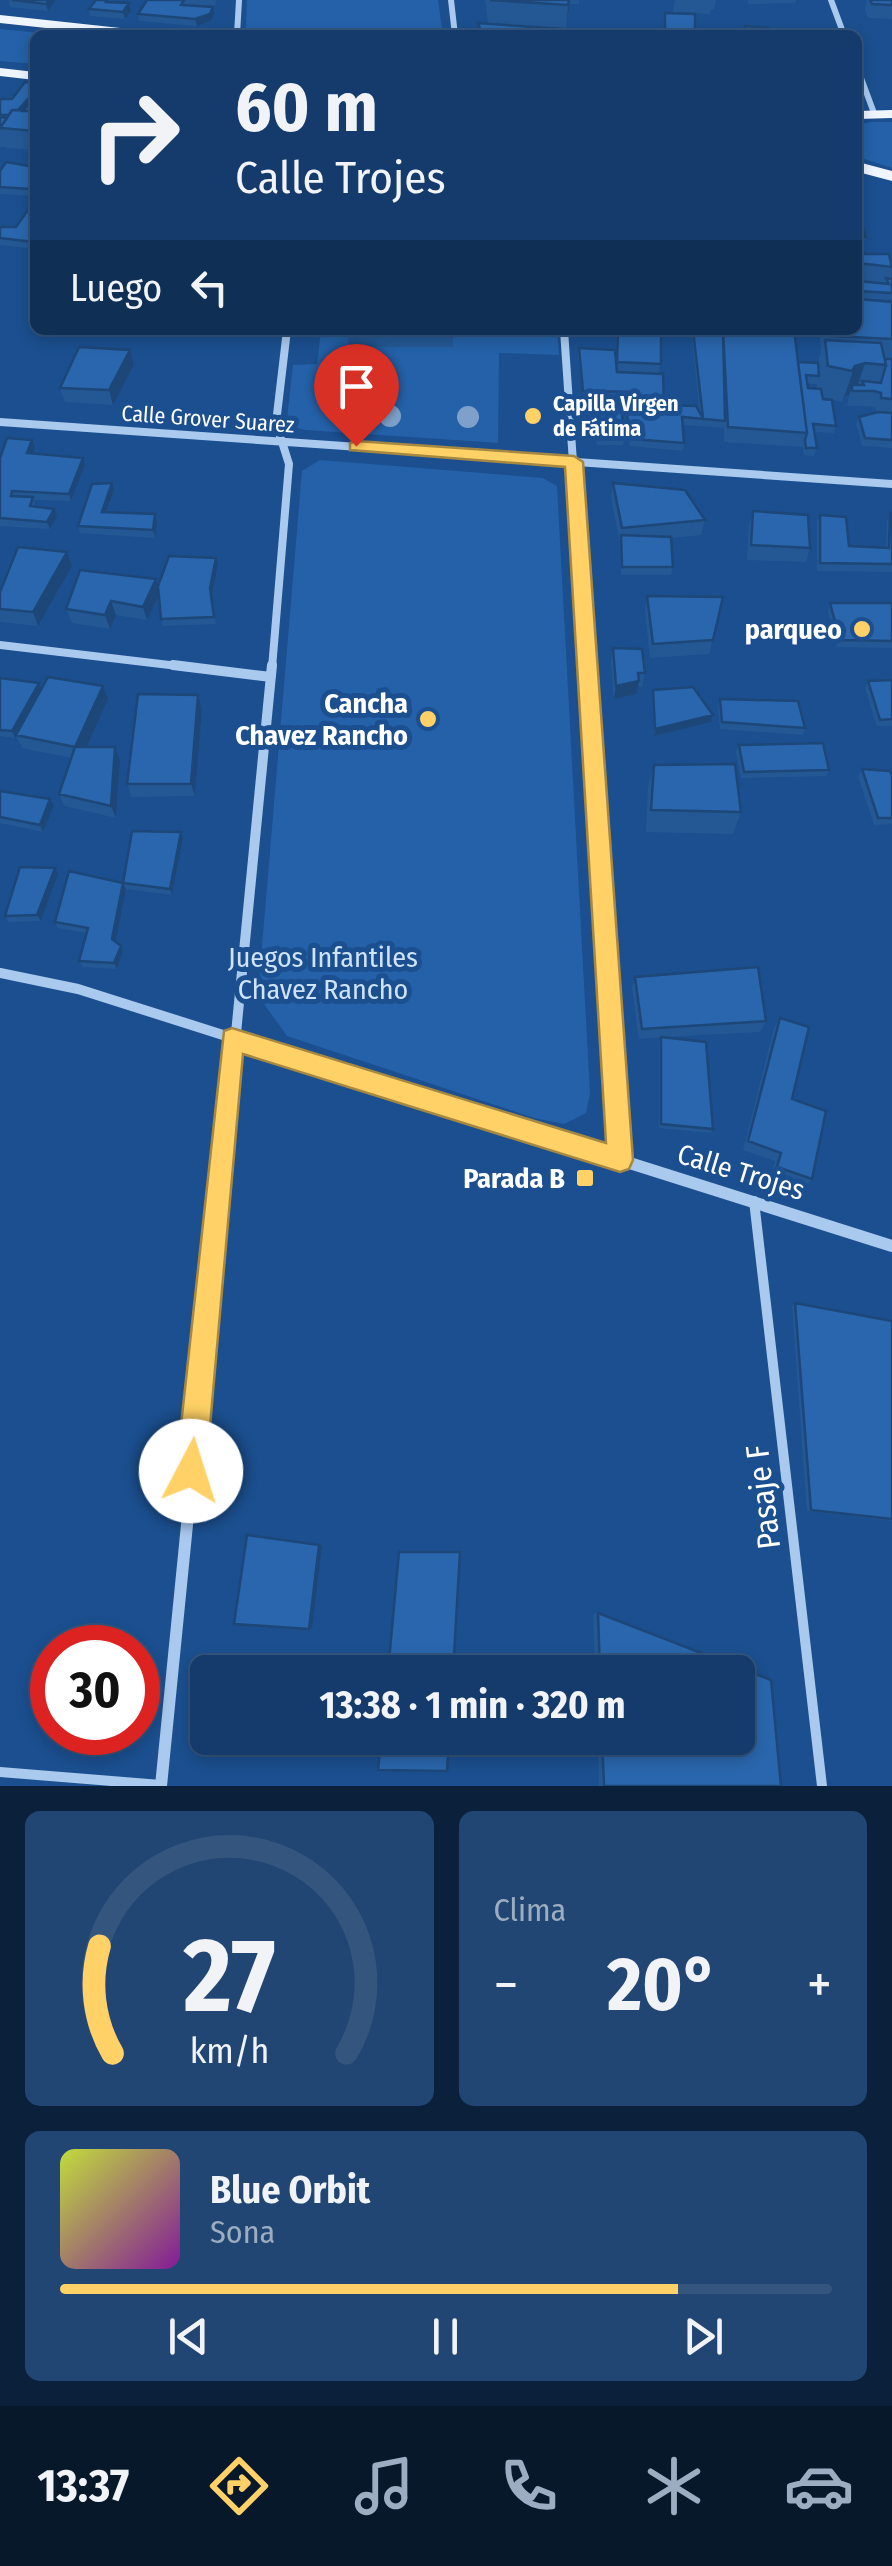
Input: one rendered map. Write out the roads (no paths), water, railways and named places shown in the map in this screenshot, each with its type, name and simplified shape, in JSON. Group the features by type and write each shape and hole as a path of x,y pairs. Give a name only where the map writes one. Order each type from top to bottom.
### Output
{"main road":[{"path":"0,20 99,30"},
{"path":"0,72 30,75"},
{"path":"863,113 892,114"},
{"path":"862,170 892,176"}],"street":[{"path":"237,30 239,0"},
{"path":"450,0 453,30"},
{"path":"831,0 842,30"},
{"path":"160,1786 271,677 289,464 276,423 285,335"},
{"path":"564,335 620,1160"},
{"name":"Calle Grover Suarez","path":"0,422 892,484"},
{"path":"0,644 271,677"},
{"name":"Calle Trojes","path":"0,973 78,988 892,1246"}],"lane":[{"name":"Pasaje F","path":"754,1202 822,1786"},
{"path":"0,1772 160,1786"}],"place":[{"name":"Capilla Virgen de Fátima","path":"533,416"},
{"name":"parqueo","path":"862,629"},
{"name":"Cancha Chavez Rancho","path":"428,719"},
{"name":"Parada B","path":"585,1178"}],"park label":[{"name":"Juegos Infantiles Chavez Rancho","path":"323,973"}]}
